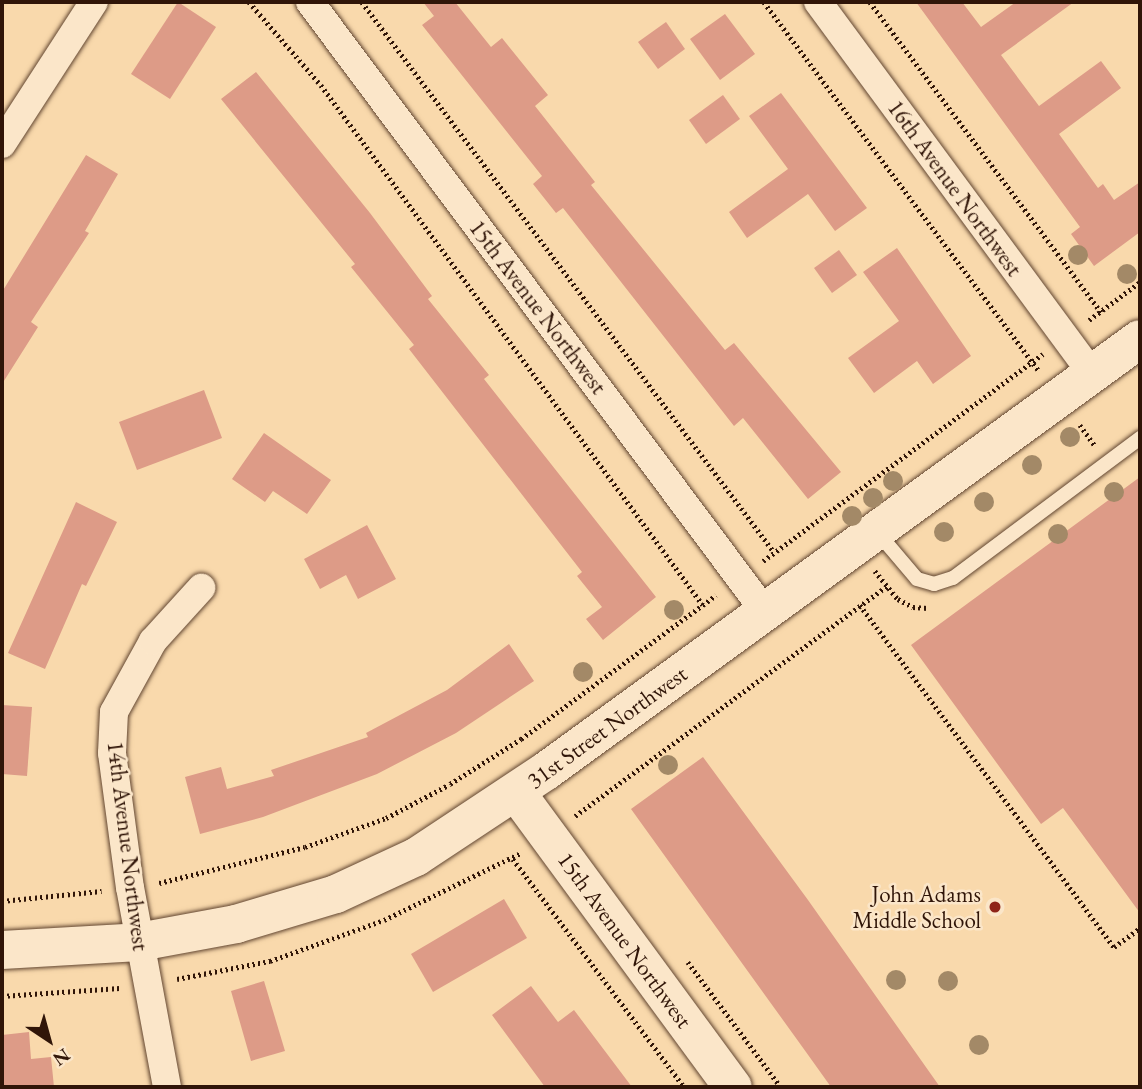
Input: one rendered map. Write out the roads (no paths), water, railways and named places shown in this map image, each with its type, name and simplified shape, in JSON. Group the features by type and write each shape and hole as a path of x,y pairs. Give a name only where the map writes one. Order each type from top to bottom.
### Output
{"street":[{"path":"2,144 94,2"},
{"name":"15th Avenue Northwest","path":"310,2 766,612"},
{"name":"16th Avenue Northwest","path":"818,2 1092,374"},
{"name":"31st Street Northwest","path":"2,950 139,942 236,924 336,894 416,857 516,792 1140,339"},
{"name":"14th Avenue Northwest","path":"167,1087 130,888 112,753 114,712 153,641 201,588"},
{"name":"15th Avenue Northwest","path":"516,792 733,1087"}],"lane":[{"path":"877,532 917,579 934,584 953,578 1140,438"}],"place":[{"name":"John Adams Middle School","path":"995,907"}]}
